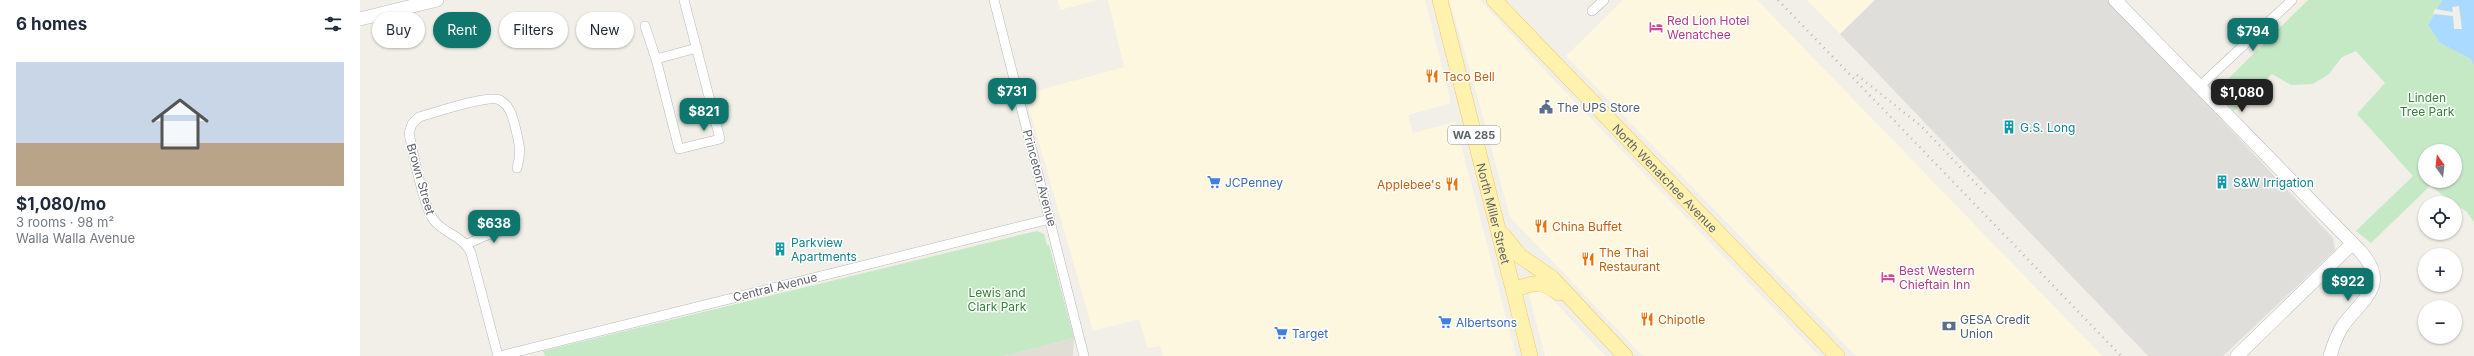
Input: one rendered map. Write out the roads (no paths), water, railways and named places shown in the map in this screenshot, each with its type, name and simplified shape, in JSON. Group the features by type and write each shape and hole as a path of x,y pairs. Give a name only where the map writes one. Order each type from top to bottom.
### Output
{"main road":[{"name":"North Miller Street","path":"1442,2 1530,356"},
{"name":"North Wenatchee Avenue","path":"1499,2 1837,356"},
{"name":"WA 285","path":"1498,230 1520,256 1552,278 1625,356"},
{"name":"WA 285","path":"1514,289 1546,284 1573,301"}],"street":[{"path":"360,19 436,0"},
{"path":"645,26 656,59 679,149 720,139 684,0"},
{"name":"Princeton Avenue","path":"994,0 1084,356"},
{"path":"2115,0 2352,244 2371,266 2373,275 2372,289 2369,296 2341,328 2330,356"},
{"path":"2199,87 2292,0"},
{"path":"1592,11 1602,1"},
{"path":"656,59 697,48"},
{"name":"Brown Street","path":"467,244 438,225 429,213 408,133 412,124 419,117 485,100 498,99 508,106 512,115 522,154 517,168"},
{"name":"Central Avenue","path":"499,356 1050,218"},
{"path":"499,356 467,244 485,236 515,227"},
{"path":"2237,356 2352,244"}],"water":[{"path":"2442,0 2474,0 2474,66 2471,59 2440,43 2428,25"}],"railway":[{"path":"1778,0 2121,356"},
{"path":"1857,75 1921,126 1986,194"}],"place":[{"name":"Red Lion Hotel Wenatchee","path":"1656,27"},
{"name":"Taco Bell","path":"1432,76"},
{"name":"The UPS Store","path":"1546,107"},
{"name":"G.S. Long","path":"2009,127"},
{"name":"JCPenney","path":"1214,182"},
{"name":"S&W Irrigation","path":"2222,182"},
{"name":"Applebee's","path":"1452,184"},
{"name":"China Buffet","path":"1541,226"},
{"name":"Parkview Apartments","path":"780,249"},
{"name":"The Thai Restaurant","path":"1588,259"},
{"name":"Best Western Chieftain Inn","path":"1888,277"},
{"name":"Chipotle","path":"1647,319"},
{"name":"Albertsons","path":"1445,322"},
{"name":"GESA Credit Union","path":"1949,326"},
{"name":"Target","path":"1281,333"}],"park label":[{"name":"Linden Tree Park","path":"2427,104"},
{"name":"Lewis and Clark Park","path":"997,299"}]}
